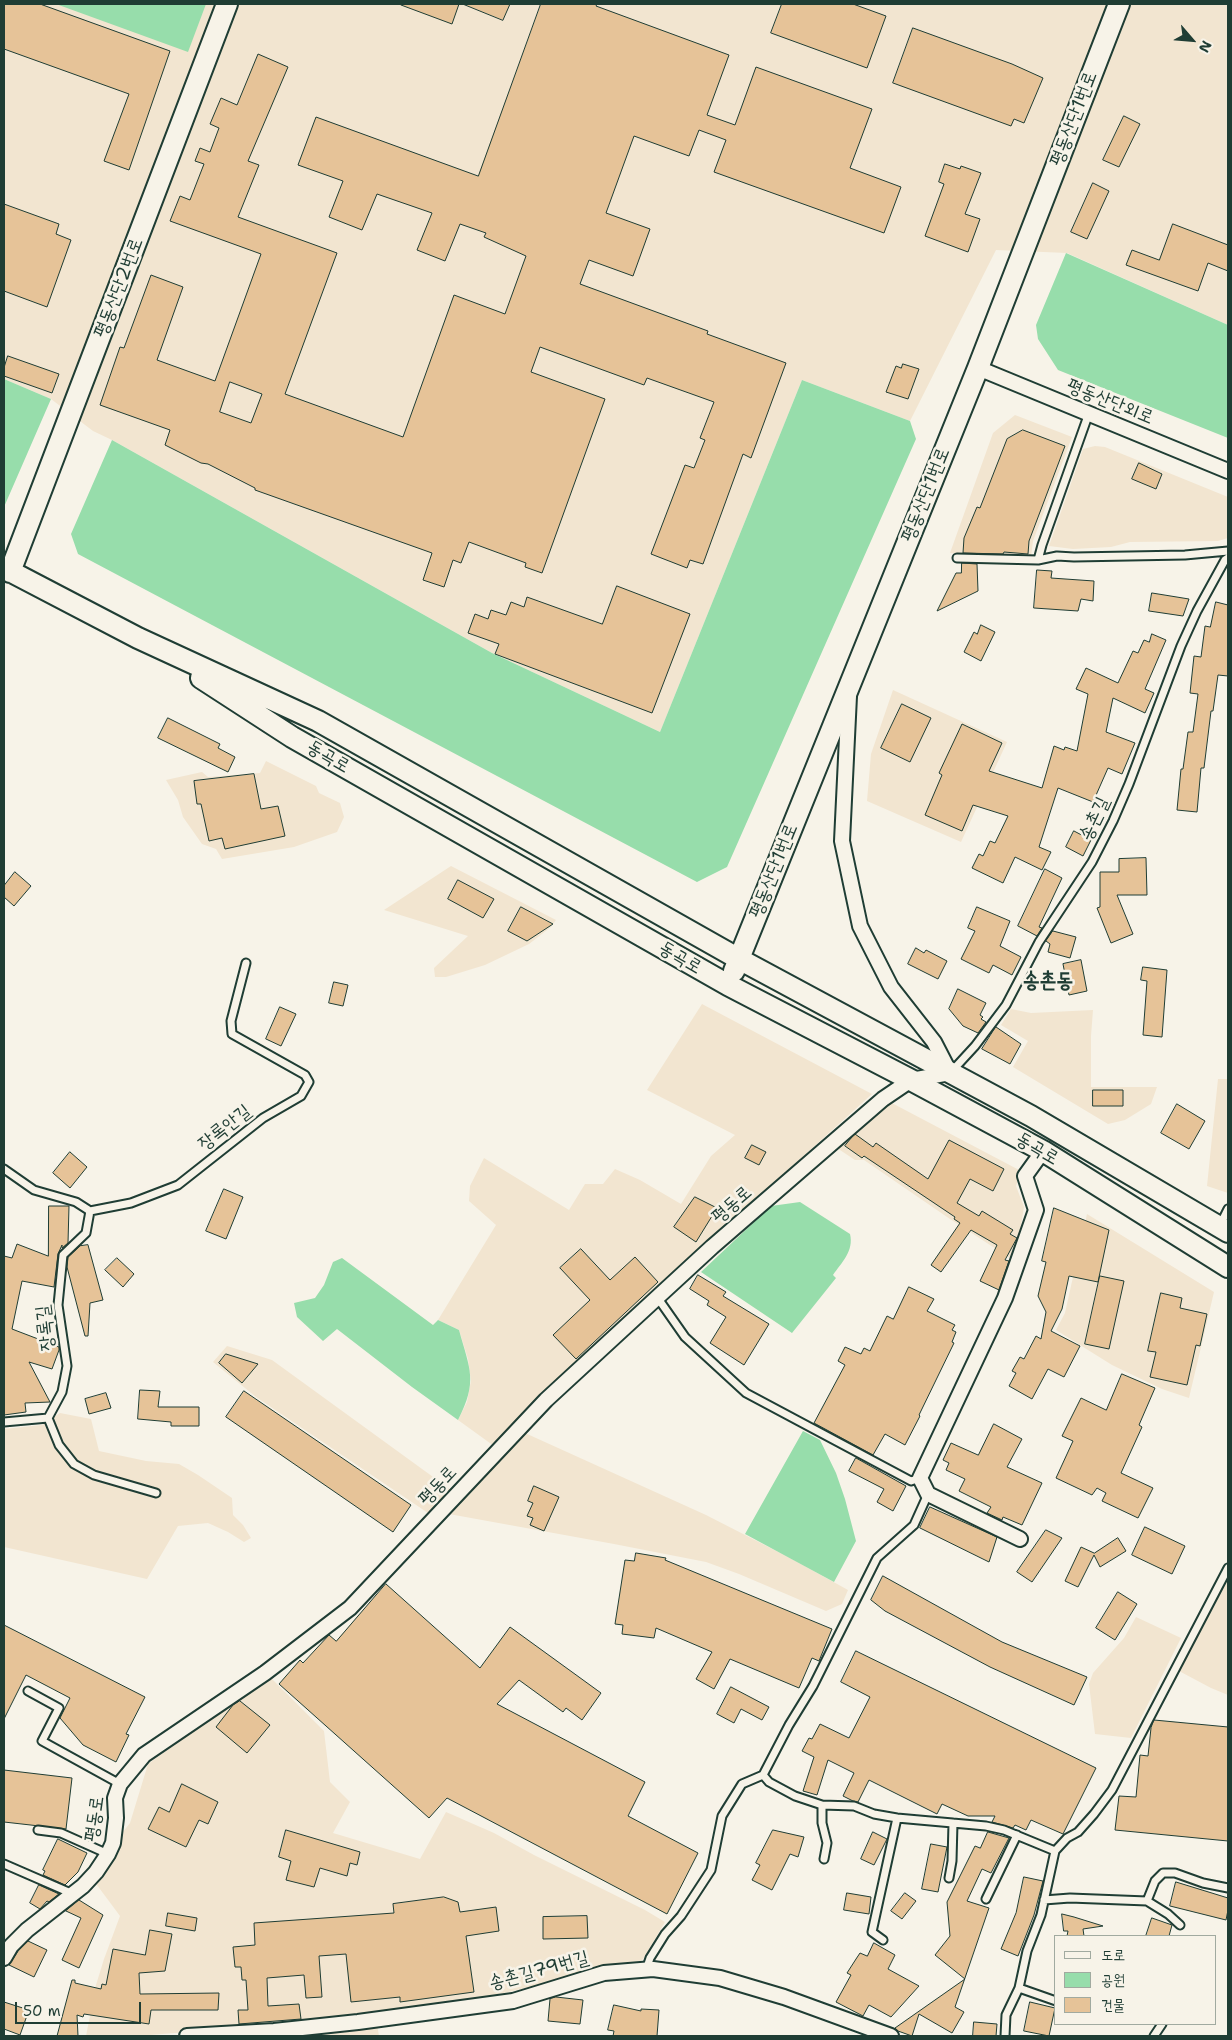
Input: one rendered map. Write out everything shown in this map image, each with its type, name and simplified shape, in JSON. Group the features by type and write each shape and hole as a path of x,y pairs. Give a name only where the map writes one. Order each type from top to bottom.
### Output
{"main road":[{"name":"평동산단2번로","path":"7,570 227,4"},
{"name":"평동산단1번로","path":"728,985 978,368 1119,4"},
{"name":"동곡로","path":"7,570 138,638 318,721 739,959 1225,1222"},
{"name":"동곡로","path":"138,638 292,737 728,985 1043,1151 1228,1267"}],"street":[{"name":"평동산단외로","path":"978,368 1228,471"},
{"path":"850,681 842,841 860,926 891,987 929,1036 950,1073"},
{"name":"평동로","path":"4,1958 11,1946 27,1930 73,1894 96,1872 113,1843 116,1818 115,1798 120,1784 144,1755 265,1673 350,1608 546,1400 712,1247 883,1099 911,1080 950,1073"},
{"path":"1020,1539 928,1494 920,1478 1005,1298 1036,1210 1025,1176 1043,1151"},
{"name":"송촌길79번길","path":"187,2036 274,2031 358,2022 513,2001 604,1973 646,1970 720,1978 784,1997 891,2036"}],"lane":[{"path":"1038,560 1042,544 1089,414"},
{"path":"957,558 1038,560 1057,556 1185,555 1228,551"},
{"name":"송촌길","path":"950,1073 975,1046 1006,1005 1039,942 1092,862 1129,784 1181,646 1224,560 1228,558"},
{"name":"장록안길","path":"90,1210 131,1203 178,1186 263,1118 301,1096 309,1082 305,1075 232,1034 231,1021 246,963"},
{"path":"4,1169 34,1190 76,1202 90,1210"},
{"name":"장록길","path":"48,1418 62,1392 67,1366 58,1305 63,1255 86,1233 90,1210"},
{"path":"657,1297 685,1337 746,1393 911,1482 920,1478"},
{"path":"4,1422 48,1418 59,1445 74,1464 94,1475 156,1493"},
{"path":"646,1970 650,1958 665,1934 681,1916 711,1870 722,1816 742,1784 763,1775 789,1725 813,1686 877,1558 914,1525 928,1494"},
{"path":"1005,2036 1006,2015 1019,1988 1027,1951 1044,1900 1055,1851 1067,1838 1078,1832 1112,1790 1228,1568"},
{"path":"28,1692 59,1708 42,1741 120,1784"},
{"path":"763,1775 769,1782 795,1796 822,1805 854,1806 874,1814 897,1818 986,1826 1055,1851"},
{"path":"822,1805 822,1823 827,1843 824,1859"},
{"path":"883,1940 872,1932 897,1818"},
{"path":"949,1878 952,1861 953,1823"},
{"path":"38,1830 61,1833 108,1854"},
{"path":"986,1899 1016,1836"},
{"path":"4,1864 73,1894"},
{"path":"1147,1901 1155,1881 1163,1873 1175,1873 1203,1883 1228,1888"},
{"path":"1044,1900 1070,1898 1147,1901 1168,1914 1180,1925"},
{"path":"1019,1988 1054,2000"},
{"path":"1154,2036 1161,2025"}],"shaded area":[{"path":"4,4 1228,4 1228,325 1067,253 996,250 910,421 802,380 660,732 492,653 93,431 51,399 4,379"},
{"path":"1015,415 1072,437 1033,541 1031,557 950,553 993,433"},
{"path":"1095,446 1105,447 1228,497 1228,538 1218,541 1130,542 1111,547 1073,549 1049,546 1083,449"},
{"path":"893,690 1007,742 961,842 867,801 871,754"},
{"path":"266,761 316,786 319,793 340,803 344,817 337,832 294,847 222,859 216,849 202,844 183,817 178,800 166,780 202,772 208,777 260,773"},
{"path":"451,866 556,920 551,927 529,944 485,965 446,977 435,977 434,968 468,936 384,910"},
{"path":"702,1004 872,1094 573,1365 494,1446 458,1420 467,1402 471,1381 468,1359 459,1330 438,1320 496,1225 469,1201 470,1186 484,1158 569,1210 585,1184 603,1184 615,1169 640,1180 681,1204 711,1156 735,1135 647,1090"},
{"path":"1011,1009 1031,1013 1093,1010 1091,1087 1157,1087 1151,1104 1125,1120 1108,1124 1013,1067 1028,1041 1001,1025"},
{"path":"1218,1079 1228,1079 1228,1193 1207,1186"},
{"path":"888,1101 1021,1171 1016,1186 1024,1207 1018,1243 1010,1258 864,1160 855,1160 837,1148"},
{"path":"1087,1214 1214,1292 1189,1398 1162,1389 1112,1365 1056,1330 1065,1313"},
{"path":"227,1346 272,1360 451,1490 428,1513 256,1397 213,1362"},
{"path":"60,1413 91,1419 99,1451 146,1461 179,1464 198,1475 232,1498 233,1515 243,1525 251,1538 244,1542 208,1523 178,1526 147,1579 4,1547 4,1429 42,1425"},
{"path":"525,1433 706,1515 792,1559 848,1590 842,1604 826,1611 706,1562 449,1514"},
{"path":"1228,1575 1228,1695 1179,1671"},
{"path":"1136,1617 1181,1638 1131,1738 1095,1734 1089,1684 1093,1673 1124,1638"},
{"path":"269,1676 324,1731 330,1782 350,1802 333,1833 420,1859 446,1812 494,1833 665,1922 643,1959 634,1966 608,1965 547,1983 482,1998 285,2024 138,2036 86,2036 96,1985 120,1916 94,1881 112,1863 119,1837 130,1823 148,1764"},
{"path":"377,2024 379,2036 248,2036"}],"green space":[{"path":"56,4 206,4 188,52"},
{"path":"1066,253 1228,325 1228,438 1058,370 1038,339 1036,325"},
{"path":"4,379 51,399 4,507"},
{"path":"802,380 910,421 916,439 727,867 697,882 78,554 71,534 112,440 492,653 660,732"},
{"path":"800,1202 850,1234 851,1240 849,1251 833,1275 836,1278 792,1333 701,1272 771,1206"},
{"path":"342,1258 433,1325 438,1320 459,1330 469,1366 470,1385 458,1420 337,1329 323,1341 297,1317 294,1303 315,1298 324,1285 333,1262"},
{"path":"803,1431 820,1440 836,1473 856,1541 834,1582 745,1534"}],"building":[{"path":"4,4 40,4 170,51 129,170 104,161 129,94 4,49"},
{"path":"401,4 459,4 452,24"},
{"path":"463,4 510,4 503,20"},
{"path":"541,4 597,4 596,6 729,55 707,115 735,125 756,67 872,109 850,168 901,187 884,233 714,172 726,140 699,130 689,156 634,136 606,213 650,229 633,276 589,260 580,284 708,331 707,334 786,363 751,458 743,454 703,564 690,560 687,568 651,554 685,465 694,468 705,440 700,438 714,402 647,378 644,385 540,347 531,372 605,399 542,573 525,567 526,563 469,542 461,563 453,560 444,587 423,580 432,553 255,490 255,488 208,464 201,463 165,445 170,430 100,405 120,347 124,348 151,275 183,287 157,360 215,381 261,254 170,221 180,196 190,200 204,164 195,161 200,148 210,152 219,128 210,124 221,98 237,105 258,54 288,67 248,161 259,165 238,217 337,253 285,394 403,437 454,295 505,314 526,256 484,237 486,233 460,224 445,261 417,250 432,213 377,194 362,230 329,217 343,181 298,165 316,117 478,176","holes":["230,382 262,394 251,423 220,412"]},
{"path":"782,4 853,4 886,16 867,68 771,33"},
{"path":"913,28 1012,64 1043,78 1024,123 1014,119 1011,126 893,83"},
{"path":"1124,116 1140,124 1119,167 1103,160"},
{"path":"945,164 960,169 961,166 981,173 965,214 980,219 968,252 925,236 944,184 939,182"},
{"path":"1093,183 1109,191 1087,239 1071,232"},
{"path":"4,204 59,224 56,234 71,240 47,307 4,291"},
{"path":"1173,224 1228,245 1228,271 1208,263 1198,291 1126,265 1132,250 1159,260"},
{"path":"8,356 59,374 52,393 4,376 4,368"},
{"path":"903,364 919,369 908,399 886,392 896,366 901,368"},
{"path":"1023,430 1065,446 1029,541 1028,554 1004,552 1003,554 963,553 964,538 977,507 980,508 1007,439"},
{"path":"1139,463 1162,474 1156,489 1132,479"},
{"path":"962,563 977,564 978,591 937,611 956,573 961,573"},
{"path":"1037,570 1052,571 1051,578 1094,581 1093,601 1081,599 1078,611 1034,608"},
{"path":"617,586 690,614 652,713 495,654 499,644 468,633 475,614 488,619 491,610 506,615 511,602 524,607 527,597 602,624"},
{"path":"1152,593 1189,599 1183,616 1149,611"},
{"path":"1216,602 1228,605 1228,676 1218,675 1213,711 1211,711 1204,768 1201,768 1197,812 1177,810 1181,769 1183,769 1188,732 1193,732 1198,694 1190,693 1194,656 1201,657 1205,626 1210,627"},
{"path":"981,625 995,632 981,661 964,652 974,632 977,634"},
{"path":"1152,634 1166,640 1145,689 1154,693 1145,713 1113,698 1106,732 1135,743 1122,774 1108,768 1093,802 1058,788 1039,847 1051,852 1042,870 1015,857 1003,883 972,868 979,854 983,856 990,841 995,843 1008,816 973,805 962,831 925,815 942,775 939,773 962,724 1002,743 989,771 1042,788 1054,746 1064,750 1065,747 1077,751 1088,694 1076,689 1086,668 1118,683 1133,651 1138,653 1144,640 1149,642"},
{"path":"902,704 931,718 910,762 881,748"},
{"path":"168,718 220,744 218,748 235,757 228,772 158,738"},
{"path":"254,774 261,809 278,806 285,836 225,849 222,838 209,841 201,804 197,804 194,781"},
{"path":"1074,831 1091,840 1083,856 1066,847"},
{"path":"1146,858 1147,895 1117,895 1133,934 1111,943 1097,908 1100,907 1100,872 1119,872 1119,859"},
{"path":"1045,869 1062,878 1039,927 1042,928 1037,936 1018,926"},
{"path":"15,872 31,886 14,906 4,897 4,886"},
{"path":"458,880 494,899 483,918 448,899"},
{"path":"521,907 553,924 527,941 508,931"},
{"path":"977,907 1010,921 1000,946 1021,957 1012,975 993,965 989,973 961,959 975,931 968,928"},
{"path":"1053,931 1076,937 1070,958 1048,952 1050,944 1046,941"},
{"path":"916,948 924,953 926,950 947,961 938,979 908,964"},
{"path":"1081,960 1087,991 1069,995 1063,964"},
{"path":"1143,967 1167,970 1162,1037 1143,1035 1147,981 1141,980"},
{"path":"334,982 348,985 343,1006 329,1003"},
{"path":"958,989 986,1003 980,1015 983,1017 981,1019 986,1022 978,1033 963,1026 949,1009"},
{"path":"280,1007 296,1014 281,1046 266,1039"},
{"path":"996,1027 1021,1044 1010,1064 982,1049"},
{"path":"1093,1090 1123,1090 1123,1106 1093,1106"},
{"path":"1177,1104 1205,1121 1189,1149 1161,1133"},
{"path":"855,1134 873,1147 876,1143 928,1179 949,1140 1004,1169 993,1191 970,1179 957,1203 979,1216 982,1211 1013,1230 1010,1234 1017,1238 1005,1260 1009,1261 999,1290 980,1281 997,1245 971,1230 941,1272 931,1265 960,1223 954,1219 955,1217 864,1156 862,1158 845,1146"},
{"path":"752,1145 766,1152 759,1165 745,1158"},
{"path":"70,1152 87,1167 70,1188 53,1173"},
{"path":"224,1189 243,1197 226,1239 206,1231"},
{"path":"695,1197 717,1208 696,1242 674,1227"},
{"path":"49,1206 69,1206 68,1243 62,1248 62,1245 58,1254 54,1287 22,1281 12,1329 59,1347 52,1369 29,1362 50,1402 25,1403 26,1412 4,1415 4,1256 12,1258 17,1244 48,1256"},
{"path":"1054,1208 1109,1230 1098,1282 1069,1276 1062,1309 1051,1331 1080,1346 1064,1377 1048,1369 1032,1399 1009,1386 1016,1373 1012,1371 1020,1357 1024,1359 1036,1336 1041,1339 1046,1312 1038,1296 1046,1262 1042,1261"},
{"path":"88,1245 103,1300 90,1303 88,1336 85,1336 67,1267 68,1257 80,1246"},
{"path":"581,1249 610,1280 635,1257 658,1282 576,1359 553,1335 590,1300 560,1268"},
{"path":"117,1258 134,1274 123,1287 105,1270"},
{"path":"698,1275 726,1292 723,1296 769,1324 744,1365 710,1343 726,1317 707,1305 709,1301 690,1289"},
{"path":"1100,1276 1124,1281 1109,1349 1085,1344"},
{"path":"909,1287 934,1299 927,1311 955,1325 952,1330 956,1332 952,1342 954,1343 905,1445 885,1434 873,1455 814,1423 845,1365 838,1361 845,1347 861,1354 864,1348 870,1351 887,1316 893,1319"},
{"path":"1161,1293 1182,1298 1180,1308 1207,1314 1200,1346 1196,1345 1187,1385 1150,1377 1156,1352 1148,1351"},
{"path":"226,1354 258,1364 242,1383 219,1363"},
{"path":"1122,1374 1155,1388 1139,1425 1142,1427 1121,1473 1153,1488 1138,1518 1102,1501 1106,1493 1097,1488 1092,1495 1056,1478 1073,1441 1062,1436 1081,1398 1106,1410"},
{"path":"140,1390 160,1391 158,1407 199,1407 199,1426 171,1426 171,1422 138,1419"},
{"path":"244,1391 411,1505 393,1532 226,1417"},
{"path":"106,1393 111,1408 89,1414 85,1399"},
{"path":"994,1424 1022,1439 1007,1467 1042,1483 1022,1525 1003,1517 1002,1520 987,1513 991,1507 959,1491 965,1479 946,1470 949,1463 943,1460 951,1443 978,1455"},
{"path":"856,1458 906,1486 893,1511 877,1502 884,1489 849,1471"},
{"path":"534,1486 559,1497 544,1531 530,1525 533,1518 527,1516 533,1503 528,1501"},
{"path":"930,1507 997,1537 989,1562 920,1528"},
{"path":"1145,1527 1185,1546 1172,1574 1132,1555"},
{"path":"1046,1530 1062,1538 1032,1582 1017,1572"},
{"path":"1118,1538 1126,1551 1100,1567 1094,1555 1078,1587 1065,1581 1081,1547 1094,1553"},
{"path":"636,1553 666,1558 665,1560 832,1629 819,1661 812,1658 799,1688 730,1659 714,1689 696,1679 712,1652 656,1628 654,1638 622,1634 623,1625 615,1624 625,1560 634,1561"},
{"path":"883,1576 1002,1642 1087,1677 1074,1705 990,1667 885,1611 871,1600"},
{"path":"386,1584 480,1668 510,1627 601,1693 582,1720 566,1708 563,1712 519,1680 497,1704 645,1782 628,1816 698,1853 667,1914 447,1798 429,1818 279,1684 300,1660 303,1663 329,1635 336,1641"},
{"path":"1118,1592 1137,1604 1115,1640 1096,1628"},
{"path":"4,1625 145,1697 126,1734 129,1735 116,1762 83,1745 60,1718 70,1698 26,1675 4,1719"},
{"path":"856,1651 1096,1768 1063,1834 1031,1820 1026,1830 1015,1825 1013,1828 992,1822 995,1816 968,1816 942,1804 937,1814 869,1780 858,1802 853,1801 843,1796 854,1773 828,1760 817,1795 803,1791 814,1757 802,1751 809,1738 812,1739 820,1724 849,1738 870,1697 841,1682"},
{"path":"731,1687 769,1707 762,1720 741,1709 734,1723 717,1714"},
{"path":"240,1701 270,1725 247,1753 216,1727 233,1705"},
{"path":"1154,1720 1228,1727 1228,1841 1115,1830 1119,1796 1136,1797 1140,1755 1148,1756 1151,1728"},
{"path":"4,1770 72,1778 66,1829 4,1822"},
{"path":"182,1784 218,1802 208,1824 199,1820 186,1847 148,1829 159,1807 169,1812"},
{"path":"286,1830 360,1852 357,1865 350,1863 347,1876 320,1868 314,1887 286,1880 291,1861 279,1857"},
{"path":"773,1830 804,1837 798,1857 790,1854 772,1890 752,1880 760,1865 756,1863"},
{"path":"873,1832 887,1839 874,1865 861,1859"},
{"path":"988,1832 1009,1838 991,1873 982,1869 967,1901 989,1908 965,1979 935,1955 950,1936 947,1902 975,1846 980,1848"},
{"path":"58,1839 87,1853 78,1872 65,1885 43,1875 45,1871 43,1870"},
{"path":"931,1844 947,1847 938,1892 922,1889"},
{"path":"1024,1877 1043,1881 1034,1915 1018,1956 1001,1949 1016,1913"},
{"path":"1176,1882 1228,1898 1226,1920 1170,1906"},
{"path":"39,1885 59,1894 49,1902 47,1901 40,1909 30,1903"},
{"path":"847,1893 871,1897 869,1914 844,1910"},
{"path":"905,1893 916,1901 902,1919 891,1911"},
{"path":"444,1897 458,1902 460,1912 496,1907 499,1931 466,1936 474,1992 400,2002 400,1997 351,2002 346,1954 319,1956 322,1997 306,1998 304,1975 267,1978 268,2006 299,2004 301,2019 239,2024 238,2010 248,2010 246,1980 242,1980 241,1967 235,1967 233,1947 255,1945 254,1923 394,1913 393,1904"},
{"path":"79,1900 103,1915 79,1968 62,1960 81,1918 66,1911"},
{"path":"168,1913 197,1918 195,1931 166,1926"},
{"path":"1062,1914 1103,1926 1083,1929 1084,1935 1067,1935 1068,1931 1064,1931"},
{"path":"587,1916 588,1938 543,1939 543,1917"},
{"path":"1152,1918 1172,1925 1169,1935 1146,1935"},
{"path":"150,1930 172,1934 165,1971 139,1973 140,1994 219,1993 218,2010 151,2010 149,2024 84,2014 83,2017 77,2015 78,2036 57,2036 72,1980 75,1980 75,1983 101,1989 102,1984 106,1985 113,1949 145,1955"},
{"path":"28,1941 47,1950 34,1977 9,1965 18,1951"},
{"path":"874,1943 895,1955 888,1969 919,1986 891,2017 869,2005 863,2016 836,2002 851,1975 847,1973 856,1959 860,1953 867,1956"},
{"path":"964,1979 955,2007 964,2012 952,2033 919,2014 912,2036 895,2028"},
{"path":"556,1997 583,2000 580,2024 548,2021 550,1999"},
{"path":"4,2002 29,2010 20,2035 4,2029"},
{"path":"1030,2002 1054,2008 1049,2036 1024,2031"},
{"path":"614,2005 641,2011 641,2009 659,2010 657,2036 613,2036 614,2031 608,2030"},
{"path":"974,2022 997,2024 996,2036 973,2036"}],"district":[{"name":"송촌동","path":"1048,982"}]}
